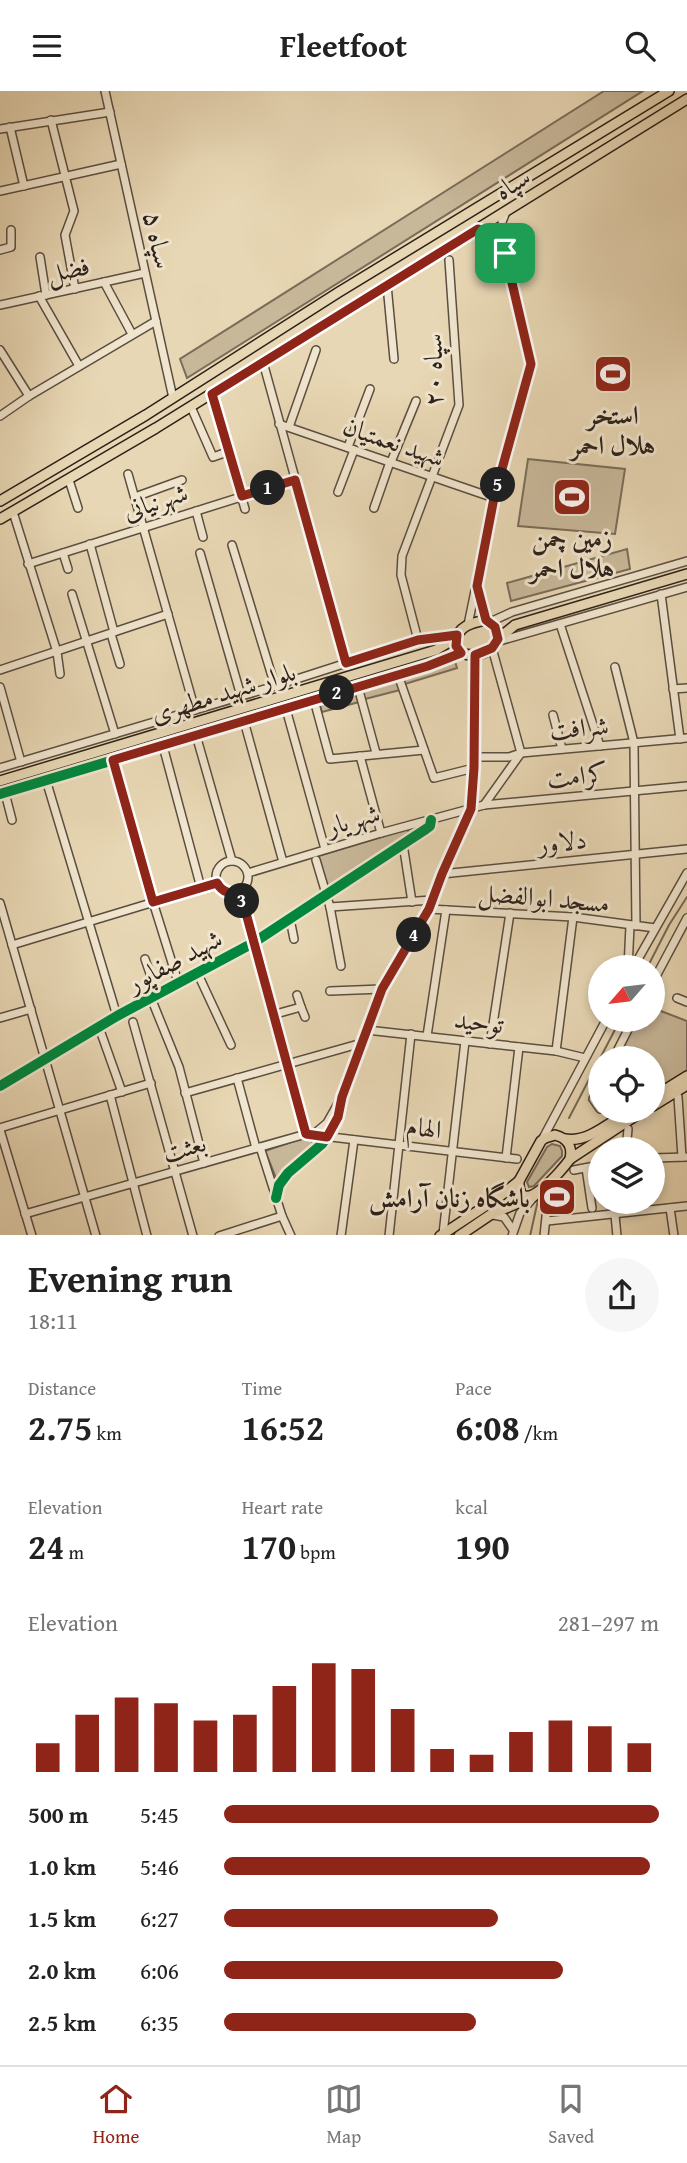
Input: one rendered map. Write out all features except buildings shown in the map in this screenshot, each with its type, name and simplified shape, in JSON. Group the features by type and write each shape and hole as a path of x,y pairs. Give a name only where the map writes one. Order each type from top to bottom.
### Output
{"main road":[{"name":"سپاه","path":"0,501 173,398 339,292 669,91"},
{"name":"سپاه","path":"7,515 191,407 687,99"},
{"path":"0,501 7,515"},
{"path":"459,651 456,636 468,625 490,622 515,625 687,574"},
{"path":"490,622 498,631 495,643"},
{"path":"436,650 475,655 495,643 515,625"},
{"name":"بلوار شهید مطهری","path":"0,781 436,650 456,636"},
{"path":"665,1090 687,1076"},
{"path":"665,1098 687,1085"},
{"path":"441,1235 519,1181 541,1141 550,1136 580,1139 608,1123"},
{"path":"459,1235 470,1232 490,1215 535,1195 570,1159 625,1123"},
{"path":"563,1138 570,1149 570,1159"},
{"path":"519,1181 521,1191 530,1196 535,1195"}],"street":[{"name":"سپاه ۵","path":"105,91 173,398"},
{"path":"0,128 110,112"},
{"path":"51,120 74,211 65,235 75,289"},
{"path":"10,127 24,186"},
{"path":"0,191 121,164"},
{"path":"468,625 494,498 531,364 505,253 502,222 506,212"},
{"path":"478,229 492,234 505,253"},
{"path":"0,250 11,247 11,230"},
{"path":"40,257 43,296 79,366"},
{"name":"سپاه ۲۰","path":"418,640 401,575 402,556 458,405 449,260"},
{"name":"فضل","path":"0,305 145,273"},
{"path":"104,282 132,334"},
{"path":"387,285 394,359"},
{"path":"0,416 156,321"},
{"path":"0,350 29,396"},
{"path":"289,428 316,350"},
{"path":"262,362 346,663"},
{"path":"338,492 370,389"},
{"path":"212,394 245,509"},
{"path":"374,507 416,401"},
{"path":"191,407 213,457 230,451"},
{"name":"شهید نعمتیان","path":"279,424 494,498"},
{"path":"128,474 195,710"},
{"path":"69,480 78,508"},
{"path":"135,496 182,480"},
{"name":"شهرنیانی","path":"28,564 295,480"},
{"path":"0,493 0,501"},
{"path":"196,510 203,537"},
{"path":"7,515 28,564 57,652 60,674"},
{"path":"90,544 120,664"},
{"path":"232,545 275,686"},
{"path":"63,553 68,569"},
{"path":"200,554 241,696"},
{"path":"477,586 490,622 512,612 687,561"},
{"path":"484,805 521,753 495,643 687,587"},
{"path":"72,594 115,734"},
{"path":"661,594 673,689 683,739"},
{"path":"0,670 168,614"},
{"path":"560,624 600,746"},
{"path":"0,768 275,686 418,640 456,636"},
{"path":"12,820 3,793 428,666 459,651"},
{"path":"276,1198 282,1182 302,1159 327,1137 338,1117 342,1097 382,989 430,904 471,809 475,655"},
{"path":"615,667 634,745 635,854 630,955"},
{"path":"398,675 434,778 474,768"},
{"path":"0,687 21,762"},
{"path":"358,687 376,753"},
{"path":"673,689 687,688"},
{"path":"314,700 330,759 424,750"},
{"path":"286,709 325,849"},
{"path":"553,715 562,749"},
{"path":"244,721 283,862"},
{"path":"197,735 232,860"},
{"name":"شرافت","path":"474,757 509,757 521,753 683,739"},
{"path":"163,745 201,888"},
{"path":"360,756 381,833"},
{"path":"113,760 178,982"},
{"path":"46,781 117,1016"},
{"name":"کرامت","path":"471,809 484,805 687,786"},
{"name":"شهریار","path":"248,873 471,809"},
{"name":"شهید صفاپور","path":"0,1086 117,1016 253,943 403,845 430,826 431,820"},
{"path":"403,845 412,902"},
{"name":"دلاور","path":"442,874 687,849"},
{"path":"232,860 240,863 248,873 246,885 240,891 228,893 217,883 216,874 219,867 232,860"},
{"path":"316,860 327,894 341,965"},
{"path":"640,955 687,873"},
{"path":"12,945 217,883"},
{"path":"240,891 285,1064 310,1134 327,1123 342,1097"},
{"name":"مسجد ابوالفضل","path":"330,907 412,902 430,904 446,910 573,917 655,928"},
{"path":"0,903 96,1235"},
{"path":"427,1035 446,910"},
{"path":"490,1044 510,913"},
{"path":"556,1051 573,917"},
{"path":"665,959 687,918"},
{"path":"290,919 294,939"},
{"path":"145,959 204,1163"},
{"path":"197,972 231,1045"},
{"path":"330,991 382,989"},
{"path":"297,995 305,1017"},
{"path":"677,998 687,1002"},
{"path":"272,1015 302,1007"},
{"path":"0,1018 31,1009"},
{"path":"133,1022 193,1235"},
{"name":"توحید","path":"367,1030 556,1051 585,1058"},
{"path":"102,1033 122,1092"},
{"path":"541,1141 599,1033"},
{"path":"389,1235 411,1034"},
{"path":"441,1235 465,1041"},
{"path":"185,1093 362,1043"},
{"path":"506,1158 519,1047"},
{"path":"237,1078 258,1147 291,1235"},
{"path":"32,1235 0,1129 151,1083"},
{"path":"110,1095 148,1235"},
{"path":"665,1158 684,1157 678,1097"},
{"path":"552,1123 563,1138"},
{"path":"627,1137 628,1129"},
{"name":"الهام","path":"310,1134 517,1159"},
{"name":"بعثت","path":"25,1214 310,1134"},
{"path":"341,1235 354,1140"},
{"path":"573,1170 586,1168 588,1181"},
{"path":"270,1179 282,1182"},
{"path":"544,1188 547,1221 544,1235"},
{"path":"512,1233 520,1213 535,1195"},
{"path":"665,1208 687,1206"},
{"path":"670,1207 674,1235"},
{"path":"547,1221 622,1214"},
{"path":"490,1215 504,1217 512,1233"},
{"path":"615,1215 617,1235"},
{"path":"219,1235 253,1229 282,1216"}],"shaded area":[{"path":"604,91 643,91 187,378 180,359"},
{"name":"زمین چمن هلال احمر","path":"528,459 625,469 615,534 518,526"},
{"path":"627,549 630,569 511,601 507,583"},
{"path":"454,658 457,668 405,684 403,676"},
{"path":"397,679 400,690 365,699 362,689"},
{"path":"355,692 359,702 322,712 319,702"},
{"path":"408,829 409,836 328,890 318,856"},
{"path":"665,1013 687,1021 687,1073 665,1086 665,1046 623,1046 630,1033 665,1033"},
{"path":"309,1136 315,1147 276,1178 265,1151"},
{"path":"552,1144 560,1146 562,1156 534,1186 529,1187 527,1182 547,1147"}],"waterway":[{"path":"654,955 687,897"},
{"path":"569,1118 613,1033"},
{"path":"530,1235 538,1200"}],"cycle path":[{"path":"0,794 428,666 461,653"},
{"path":"276,1198 279,1185 288,1173 322,1144 336,1123 342,1097 382,989 429,909 471,808 475,655"},
{"path":"0,1086 117,1016 253,943 426,829 431,820"}],"place":[{"name":"استخر هلال احمر","path":"613,374"},
{"name":"زمین چمن هلال احمر","path":"572,497"},
{"name":"باشگاه زنان آرامش","path":"557,1197"}],"route":[{"path":"478,229 492,234 505,253 531,364 494,498 477,586 486,620 498,631 498,639 492,648 475,655 471,809 429,909 382,989 335,1123 327,1137 306,1134 240,891 228,893 217,883 153,902 113,760 428,666 461,653 455,642 457,635 418,640 346,663 295,480 242,496 212,394 478,229"}]}
